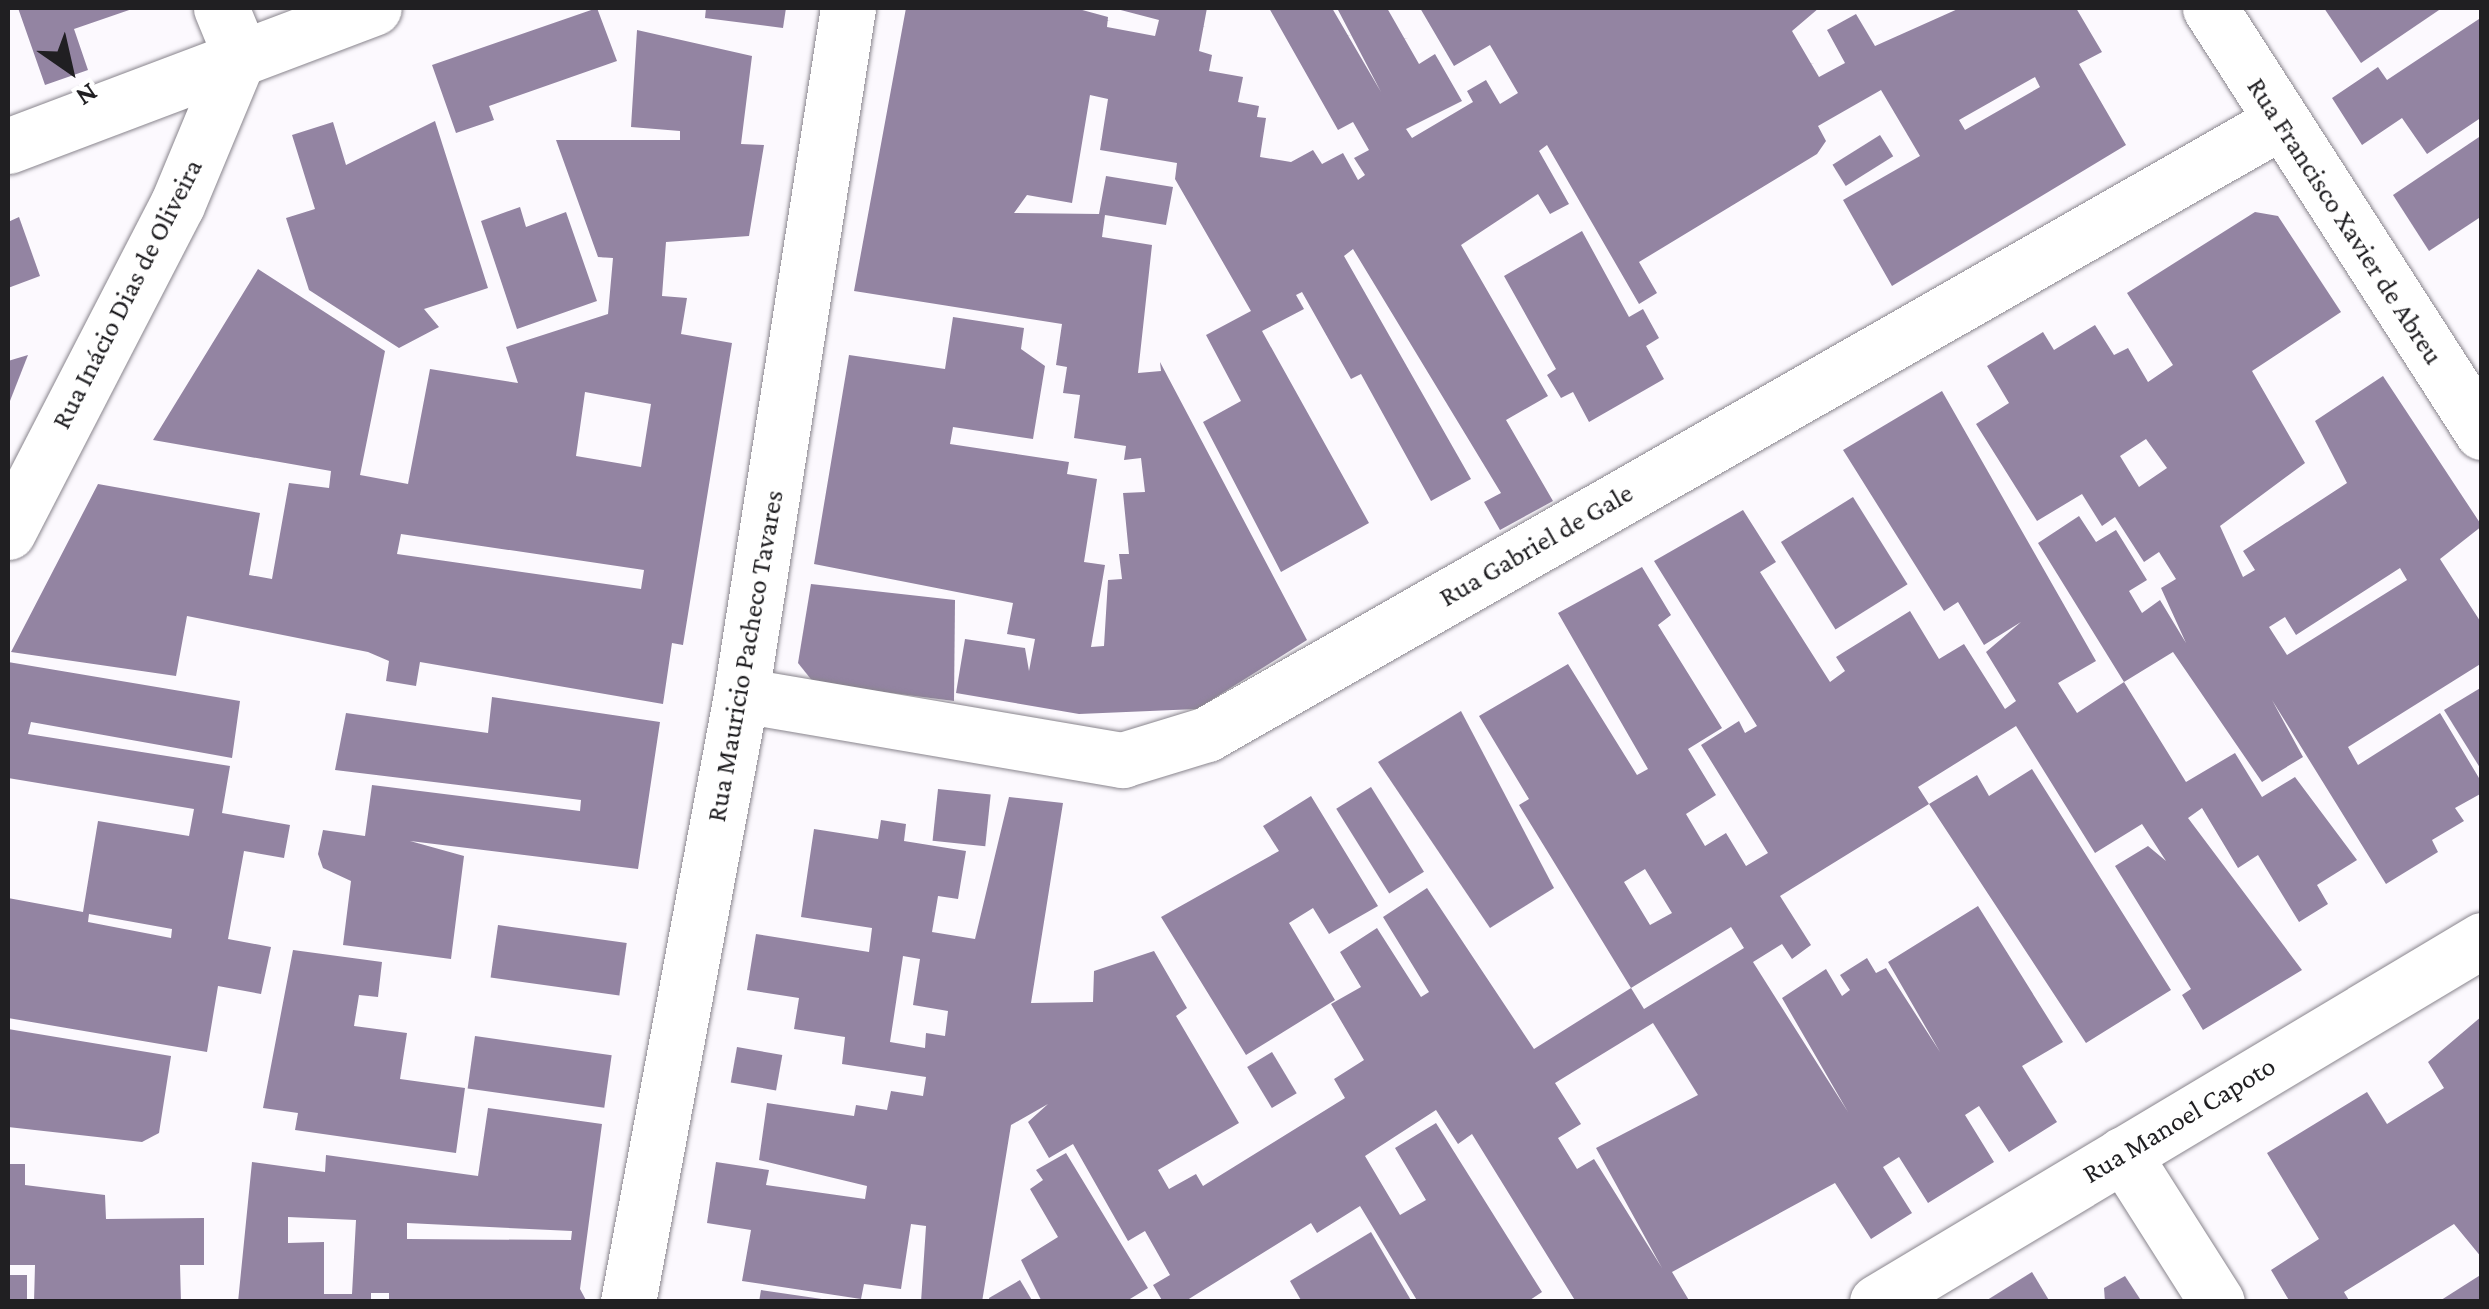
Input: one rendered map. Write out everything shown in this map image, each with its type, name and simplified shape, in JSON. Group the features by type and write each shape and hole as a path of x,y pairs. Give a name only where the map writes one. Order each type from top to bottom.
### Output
{"street":[{"path":"8,146 231,31 374,8"},
{"name":"Rua Mauricio Pacheco Tavares","path":"628,1302 741,695 848,8"},
{"name":"Rua Francisco Xavier de Abreu","path":"2210,8 2482,432"},
{"name":"Rua Inácio Dias de Oliveira","path":"8,532 177,205 231,31"},
{"name":"Rua Gabriel de Gale","path":"741,695 1122,760 1207,734 2280,122"},
{"name":"Rua Manoel Capoto","path":"1877,1302 2482,940"},
{"path":"2123,1154 2217,1302"}],"building":[{"path":"18,8 135,8 74,29 88,70 45,85"},
{"path":"597,8 617,61 489,106 494,120 456,133 432,65"},
{"path":"706,8 786,8 783,28 705,18"},
{"path":"906,8 1075,8 1108,17 1107,27 1155,36 1159,20 1113,8 1207,8 1199,51 1212,55 1209,71 1243,77 1238,102 1259,106 1257,117 1266,118 1260,157 1291,162 1313,150 1322,164 1343,153 1358,180 1365,175 1354,158 1369,150 1353,122 1338,130 1269,8 1332,8 1381,92 1337,8 1387,8 1419,64 1435,54 1462,101 1406,129 1412,138 1473,102 1467,91 1486,80 1500,104 1518,93 1490,45 1454,66 1420,8 1819,8 1792,31 1819,77 1845,63 1827,30 1856,14 1875,46 1960,8 2076,8 2102,52 2079,64 2126,145 1892,286 1843,200 1920,156 1881,90 1818,126 1826,141 1817,154 1639,262 1657,293 1639,304 1547,145 1539,151 1569,204 1550,214 1538,194 1461,245 1548,396 1506,420 1553,501 1500,530 1484,502 1501,493 1353,249 1344,256 1471,479 1431,501 1361,374 1351,379 1302,292 1296,295 1304,309 1262,331 1369,523 1281,572 1203,422 1241,401 1206,335 1251,311 1175,179 1177,163 1100,150 1108,99 1090,95 1072,203 1027,195 1014,213 1099,214 1106,176 1173,187 1166,225 1105,215 1102,237 1152,245 1138,373 1161,371 1160,362 1307,640 1197,709 1079,714 956,693 965,639 1025,648 1029,671 1035,639 1007,634 1013,603 814,564 849,355 945,369 953,317 1024,328 1021,349 1045,366 1033,439 953,427 950,444 1069,462 1067,474 1097,479 1084,562 1105,565 1091,647 1104,646 1108,580 1122,579 1119,554 1129,554 1123,493 1145,492 1141,458 1124,460 1126,446 1074,438 1080,395 1063,393 1067,367 1056,365 1062,324 854,291","holes":["2035,77 2040,87 1965,130 1959,120"]},
{"path":"2324,8 2442,8 2361,63"},
{"path":"2482,17 2482,117 2427,154 2402,118 2362,145 2332,98 2378,67 2387,80"},
{"path":"637,30 752,56 741,144 764,145 749,236 666,242 662,296 687,298 681,334 732,343 683,645 672,643 663,704 420,662 416,686 386,681 389,661 368,652 187,616 176,676 11,652 98,484 260,513 249,575 272,579 289,483 329,488 331,471 153,440 258,269 385,351 360,475 408,484 430,369 518,383 506,347 608,314 613,258 598,257 556,140 680,140 680,131 631,127","holes":["585,392 651,404 641,467 576,456","401,534 644,570 641,589 397,554"]},
{"path":"435,121 488,288 424,309 439,327 399,348 309,290 286,218 315,209 292,135 333,122 346,165"},
{"path":"1880,135 1893,156 1846,186 1833,165"},
{"path":"2482,135 2482,216 2429,251 2393,195"},
{"path":"520,207 526,227 566,212 597,301 517,329 481,221"},
{"path":"2255,212 2278,216 2341,312 2252,371 2305,463 2220,526 2243,577 2255,570 2243,551 2347,483 2315,421 2383,376 2482,526 2440,559 2482,624 2482,663 2348,747 2358,765 2440,713 2482,783 2482,793 2455,808 2464,821 2432,840 2438,852 2386,884 2272,700 2303,757 2262,782 2173,652 2124,682 2038,543 2079,516 2096,542 2116,530 2147,580 2129,591 2142,613 2160,600 2186,643 2161,588 2176,579 2159,552 2144,562 2115,517 2102,526 2082,494 2037,521 1976,424 2009,403 1987,366 2043,332 2054,350 2095,325 2114,355 2128,348 2148,382 2173,365 2127,293","holes":["2146,439 2167,468 2139,487 2120,456","2400,568 2407,580 2287,655 2269,627 2285,617 2296,635"]},
{"path":"19,217 40,276 8,288 8,222"},
{"path":"1582,231 1629,317 1643,309 1659,338 1646,346 1664,379 1589,422 1573,392 1561,398 1547,375 1556,369 1504,276"},
{"path":"28,355 8,406 8,361"},
{"path":"1942,391 2096,661 2058,683 2077,713 2124,682 2186,782 2235,753 2262,797 2295,777 2357,860 2317,885 2328,904 2299,922 2258,855 2238,868 2202,808 2188,818 2302,970 2203,1030 2182,995 2191,989 2115,866 2148,846 2166,861 2142,824 2095,853 2016,726 1918,787 1929,804 1780,896 1811,945 1792,959 1782,944 1753,962 1848,1112 1782,998 1826,969 1842,996 1850,990 1840,975 1867,958 1876,973 1886,968 1940,1052 1888,962 1978,906 2063,1042 2022,1066 2057,1122 2009,1152 1979,1106 1965,1115 1994,1162 1928,1203 1899,1157 1883,1167 1912,1213 1871,1239 1835,1183 1672,1272 1690,1302 1576,1302 1472,1134 1458,1144 1436,1110 1365,1156 1400,1215 1426,1200 1395,1148 1436,1123 1542,1292 1527,1302 1418,1302 1360,1206 1317,1233 1311,1223 1184,1302 1163,1302 1153,1285 1170,1275 1145,1231 1128,1241 1073,1144 1049,1158 1028,1122 1048,1104 1011,1125 982,1302 921,1302 926,1226 911,1224 901,1289 864,1284 861,1299 742,1281 751,1230 707,1223 716,1162 769,1170 766,1185 865,1199 867,1186 759,1160 767,1103 854,1116 856,1105 887,1110 891,1091 923,1096 926,1077 842,1064 845,1037 794,1029 799,998 747,990 756,934 869,952 872,928 801,917 814,829 878,839 881,820 906,824 904,841 966,851 958,899 938,896 932,932 975,939 1009,797 1063,803 1031,1003 1093,1002 1094,971 1154,951 1187,1008 1176,1016 1239,1123 1158,1170 1169,1189 1196,1174 1203,1186 1345,1098 1334,1079 1364,1060 1331,1004 1361,987 1340,952 1377,928 1421,997 1429,992 1383,917 1427,888 1534,1049 1631,988 1519,805 1529,799 1479,716 1568,664 1637,775 1648,769 1558,613 1642,567 1671,615 1658,625 1722,728 1688,749 1716,795 1686,814 1705,846 1726,833 1746,866 1768,853 1701,745 1739,721 1745,733 1757,726 1654,561 1743,510 1776,562 1760,572 1830,682 1845,671 1836,657 1910,611 1939,659 1964,644 2005,709 2016,701 1986,652 2021,622 1984,645 1958,602 1944,611 1843,450","holes":["1645,869 1672,913 1650,925 1624,882","1731,927 1744,948 1644,1009 1631,988","903,956 920,959 913,1005 948,1011 945,1036 926,1033 925,1048 890,1042","1653,1023 1698,1095 1596,1148 1662,1268 1594,1159 1577,1169 1558,1138 1581,1124 1555,1083"]},
{"path":"1853,497 1908,584 1835,629 1781,542"},
{"path":"811,584 955,600 954,701 814,683 798,663"},
{"path":"8,662 240,701 232,758 31,722 28,734 230,766 222,813 290,825 284,858 244,851 228,939 271,947 261,994 218,986 207,1052 8,1018 8,898 83,912 98,821 189,836 194,809 8,778","holes":["89,914 172,929 171,938 88,922"]},
{"path":"2482,687 2482,771 2444,710"},
{"path":"492,697 660,722 638,869 410,841 464,856 451,959 343,945 351,881 323,868 318,854 323,830 365,836 372,785 580,811 581,800 335,770 346,713 488,733"},
{"path":"1461,711 1554,888 1490,928 1378,762"},
{"path":"2032,769 2171,990 2086,1043 1929,804 1977,775 1989,796"},
{"path":"1371,787 1424,872 1389,894 1336,809"},
{"path":"938,789 991,795 985,846 933,841"},
{"path":"1311,796 1378,906 1329,934 1313,908 1289,923 1335,1000 1246,1055 1161,917 1279,851 1263,826"},
{"path":"498,925 627,943 619,996 491,977"},
{"path":"293,950 382,962 378,997 359,995 354,1026 407,1033 400,1079 465,1088 456,1153 295,1130 298,1113 263,1108"},
{"path":"2482,1016 2482,1258 2454,1224 2344,1292 2350,1302 2290,1302 2271,1270 2319,1239 2267,1153 2367,1092 2387,1124 2444,1088 2428,1062"},
{"path":"8,1029 171,1056 159,1133 142,1142 8,1127"},
{"path":"475,1036 612,1055 604,1108 468,1088"},
{"path":"737,1047 782,1055 776,1090 731,1082"},
{"path":"1272,1052 1297,1093 1272,1108 1247,1067"},
{"path":"488,1108 602,1124 580,1289 587,1302 389,1302 389,1293 371,1293 371,1302 238,1302 252,1162 325,1172 326,1155 478,1176","holes":["288,1217 356,1220 352,1294 324,1294 324,1242 288,1243","407,1223 572,1231 571,1240 407,1239"]},
{"path":"1066,1153 1148,1288 1125,1302 1042,1302 1021,1260 1058,1237 1030,1189 1043,1180 1036,1170"},
{"path":"8,1164 25,1164 25,1185 105,1195 106,1219 204,1218 204,1265 180,1265 181,1302 34,1302 35,1265 8,1265"},
{"path":"1371,1232 1412,1302 1302,1302 1290,1281"},
{"path":"2032,1272 2050,1302 1984,1302"},
{"path":"2482,1274 2482,1302 2438,1302"},
{"path":"8,1275 27,1275 27,1302 8,1302"},
{"path":"2125,1276 2142,1302 2105,1302 2104,1288"},
{"path":"1020,1280 1033,1302 990,1302 989,1298"},
{"path":"761,1290 822,1299 822,1302 759,1302"}]}
